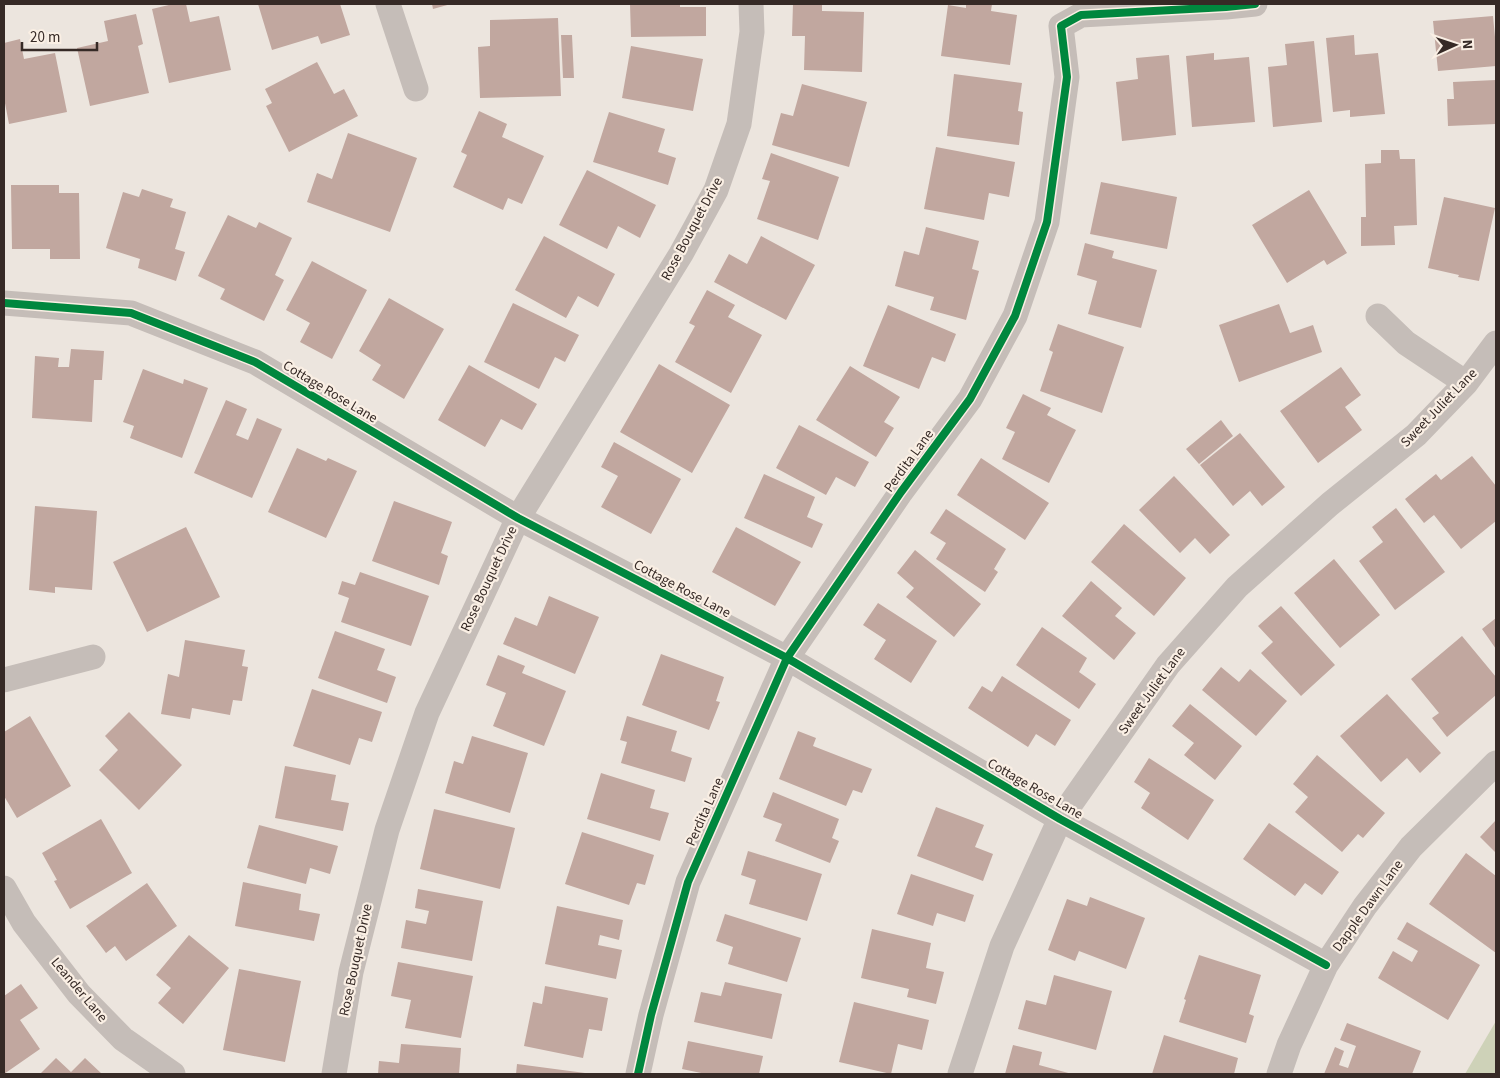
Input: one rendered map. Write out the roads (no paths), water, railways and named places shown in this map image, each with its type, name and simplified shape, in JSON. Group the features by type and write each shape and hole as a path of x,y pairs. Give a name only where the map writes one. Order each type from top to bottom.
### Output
{"street":[{"path":"388,4 416,89"},
{"name":"Rose Bouquet Drive","path":"334,1074 351,972 386,830 426,713 518,518 681,254 716,190 739,124 752,32 751,4"},
{"name":"Perdita Lane","path":"638,1074 651,1015 688,882 786,658 901,492 970,399 1016,316 1047,222 1068,77 1061,26 1081,15 1255,4"},
{"name":"Cottage Rose Lane","path":"4,303 132,313 255,362 518,518 786,658 1060,819 1326,965"},
{"path":"1378,316 1406,343 1466,383"},
{"name":"Sweet Juliet Lane","path":"960,1074 1002,946 1060,819 1168,665 1237,587 1330,504 1416,435 1466,383 1496,342"},
{"path":"4,680 92,656"},
{"name":"Dapple Dawn Lane","path":"1279,1074 1289,1045 1326,965 1365,906 1411,847 1496,763"},
{"name":"Leander Lane","path":"4,888 24,922 79,994 123,1039 173,1074"}]}
